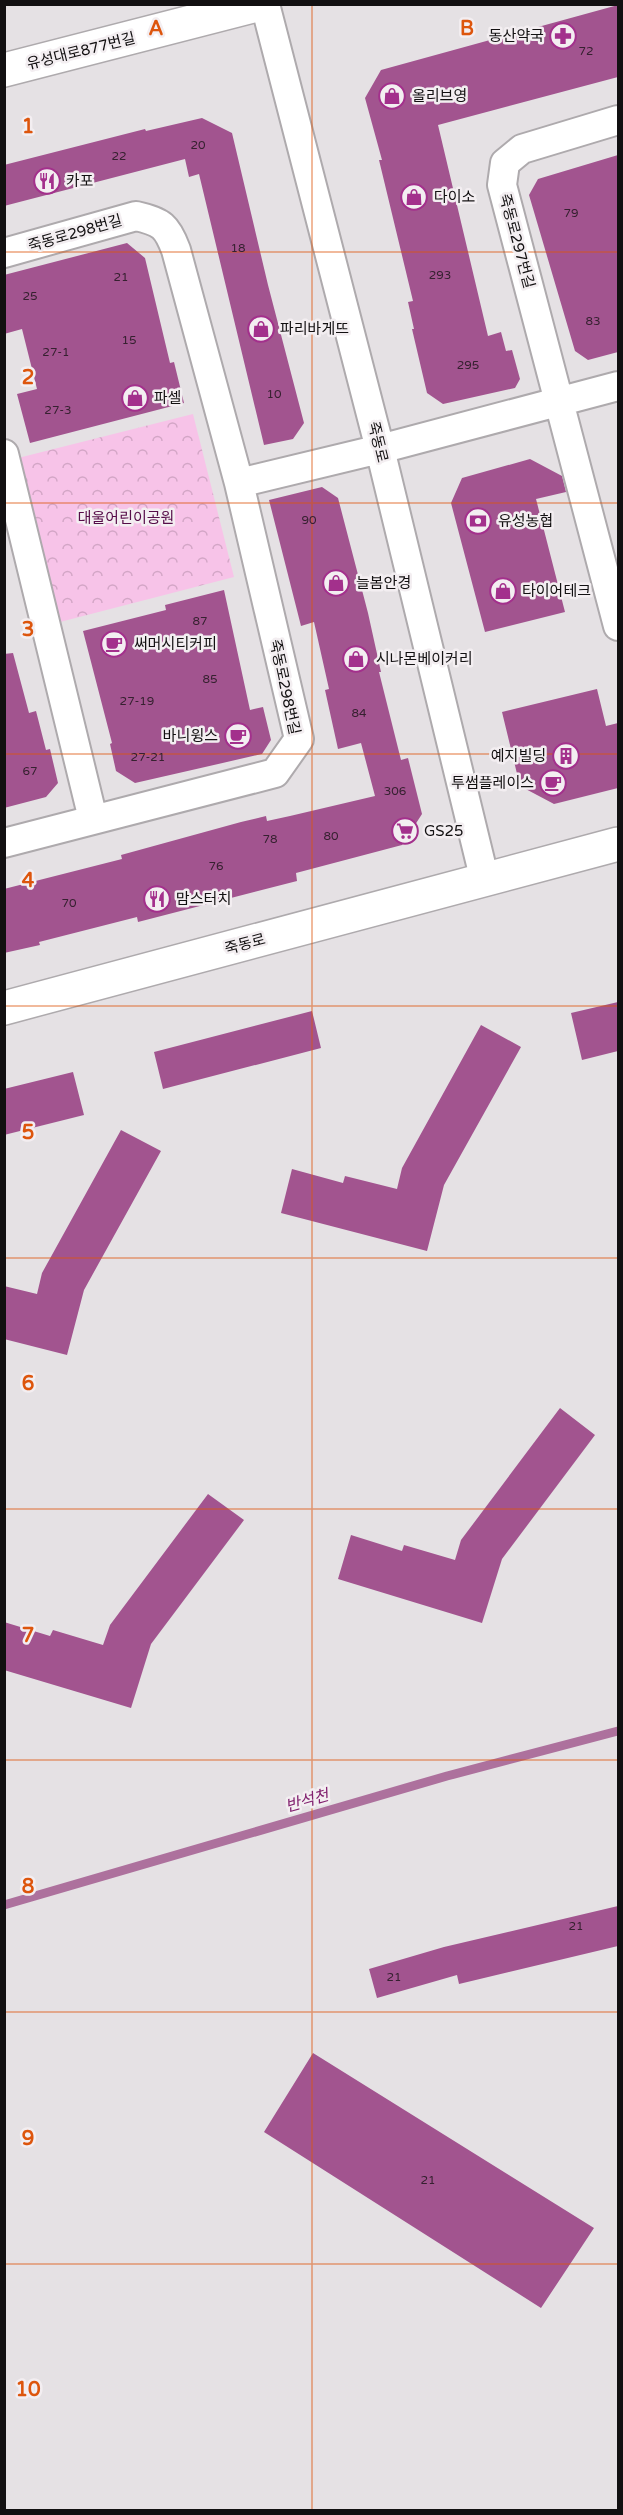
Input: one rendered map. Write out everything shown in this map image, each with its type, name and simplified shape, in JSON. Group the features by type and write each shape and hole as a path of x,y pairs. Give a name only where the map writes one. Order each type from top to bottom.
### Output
{"street":[{"name":"유성대로877번길","path":"4,70 263,4"},
{"name":"죽동로","path":"263,4 380,449 485,881"},
{"name":"죽동로297번길","path":"618,120 522,150 505,163 502,185 618,626"},
{"name":"죽동로298번길","path":"4,253 136,216 155,220 168,230 176,250 238,483 298,739 275,773 4,843"},
{"path":"238,483 380,449 618,386"},
{"path":"4,454 93,819"},
{"name":"죽동로","path":"4,1008 618,844"}],"green space":[{"name":"대울어린이공원","path":"193,414 234,577 60,622 18,458"}],"building":[{"path":"618,5 618,77 438,125 488,336 501,332 506,351 512,350 520,379 515,388 443,404 427,393 412,329 414,329 408,302 413,301 379,160 382,160 365,98 381,70"},
{"path":"202,118 232,133 304,423 293,439 264,445 199,174 189,177 185,159 4,206 4,165 145,129 146,131"},
{"path":"618,155 618,352 588,360 575,351 529,195 538,179"},
{"path":"127,243 145,258 170,363 174,362 184,403 30,443 17,394 37,389 22,329 4,334 4,275"},
{"path":"530,459 562,476 566,492 536,499 565,612 485,632 451,503 462,478"},
{"path":"322,487 338,498 368,613 381,672 379,672 401,760 408,758 422,814 402,845 296,873 297,881 138,922 137,917 4,953 4,889 122,859 121,855 241,822 266,816 267,821 375,796 361,743 338,749 325,690 329,689 314,622 301,626 269,500"},
{"path":"224,590 250,710 263,707 271,740 262,754 135,783 116,771 110,744 112,743 83,631 166,610 165,605"},
{"path":"13,653 29,713 36,711 46,750 50,749 58,783 46,797 4,808 4,654"},
{"name":"예지빌딩","path":"597,689 606,726 618,723 618,788 554,804 520,786 502,712"},
{"path":"618,1002 618,1051 582,1060 571,1013"},
{"path":"312,1011 321,1048 163,1089 154,1052"},
{"path":"481,1025 521,1047 444,1185 427,1251 281,1213 292,1169 343,1183 345,1176 397,1189 402,1168"},
{"path":"73,1072 84,1115 4,1135 4,1089"},
{"path":"121,1130 161,1151 84,1290 67,1355 4,1339 4,1286 37,1294 42,1273"},
{"path":"560,1408 595,1435 502,1559 482,1623 338,1579 351,1535 402,1551 404,1545 455,1560 461,1540"},
{"path":"208,1494 244,1520 151,1644 131,1708 4,1670 4,1622 50,1636 53,1630 103,1645 110,1625"},
{"path":"618,1906 618,1946 459,1984 457,1975 377,1998 369,1969 444,1947"},
{"path":"313,2053 594,2228 541,2308 264,2132"}],"waterway":[{"name":"반석천","path":"4,1905 447,1776 618,1731"}],"place":[{"name":"동산약국","path":"563,36"},
{"name":"올리브영","path":"392,96"},
{"name":"카포","path":"47,181"},
{"name":"다이소","path":"414,197"},
{"name":"파리바게뜨","path":"261,329"},
{"name":"파셀","path":"135,398"},
{"name":"유성농협","path":"478,521"},
{"name":"늘봄안경","path":"336,583"},
{"name":"타이어테크","path":"503,591"},
{"name":"써머시티커피","path":"114,644"},
{"name":"시나몬베이커리","path":"356,659"},
{"name":"바니윙스","path":"238,736"},
{"name":"예지빌딩","path":"566,756"},
{"name":"투썸플레이스","path":"553,783"},
{"name":"GS25","path":"405,831"},
{"name":"맘스터치","path":"157,899"}]}
